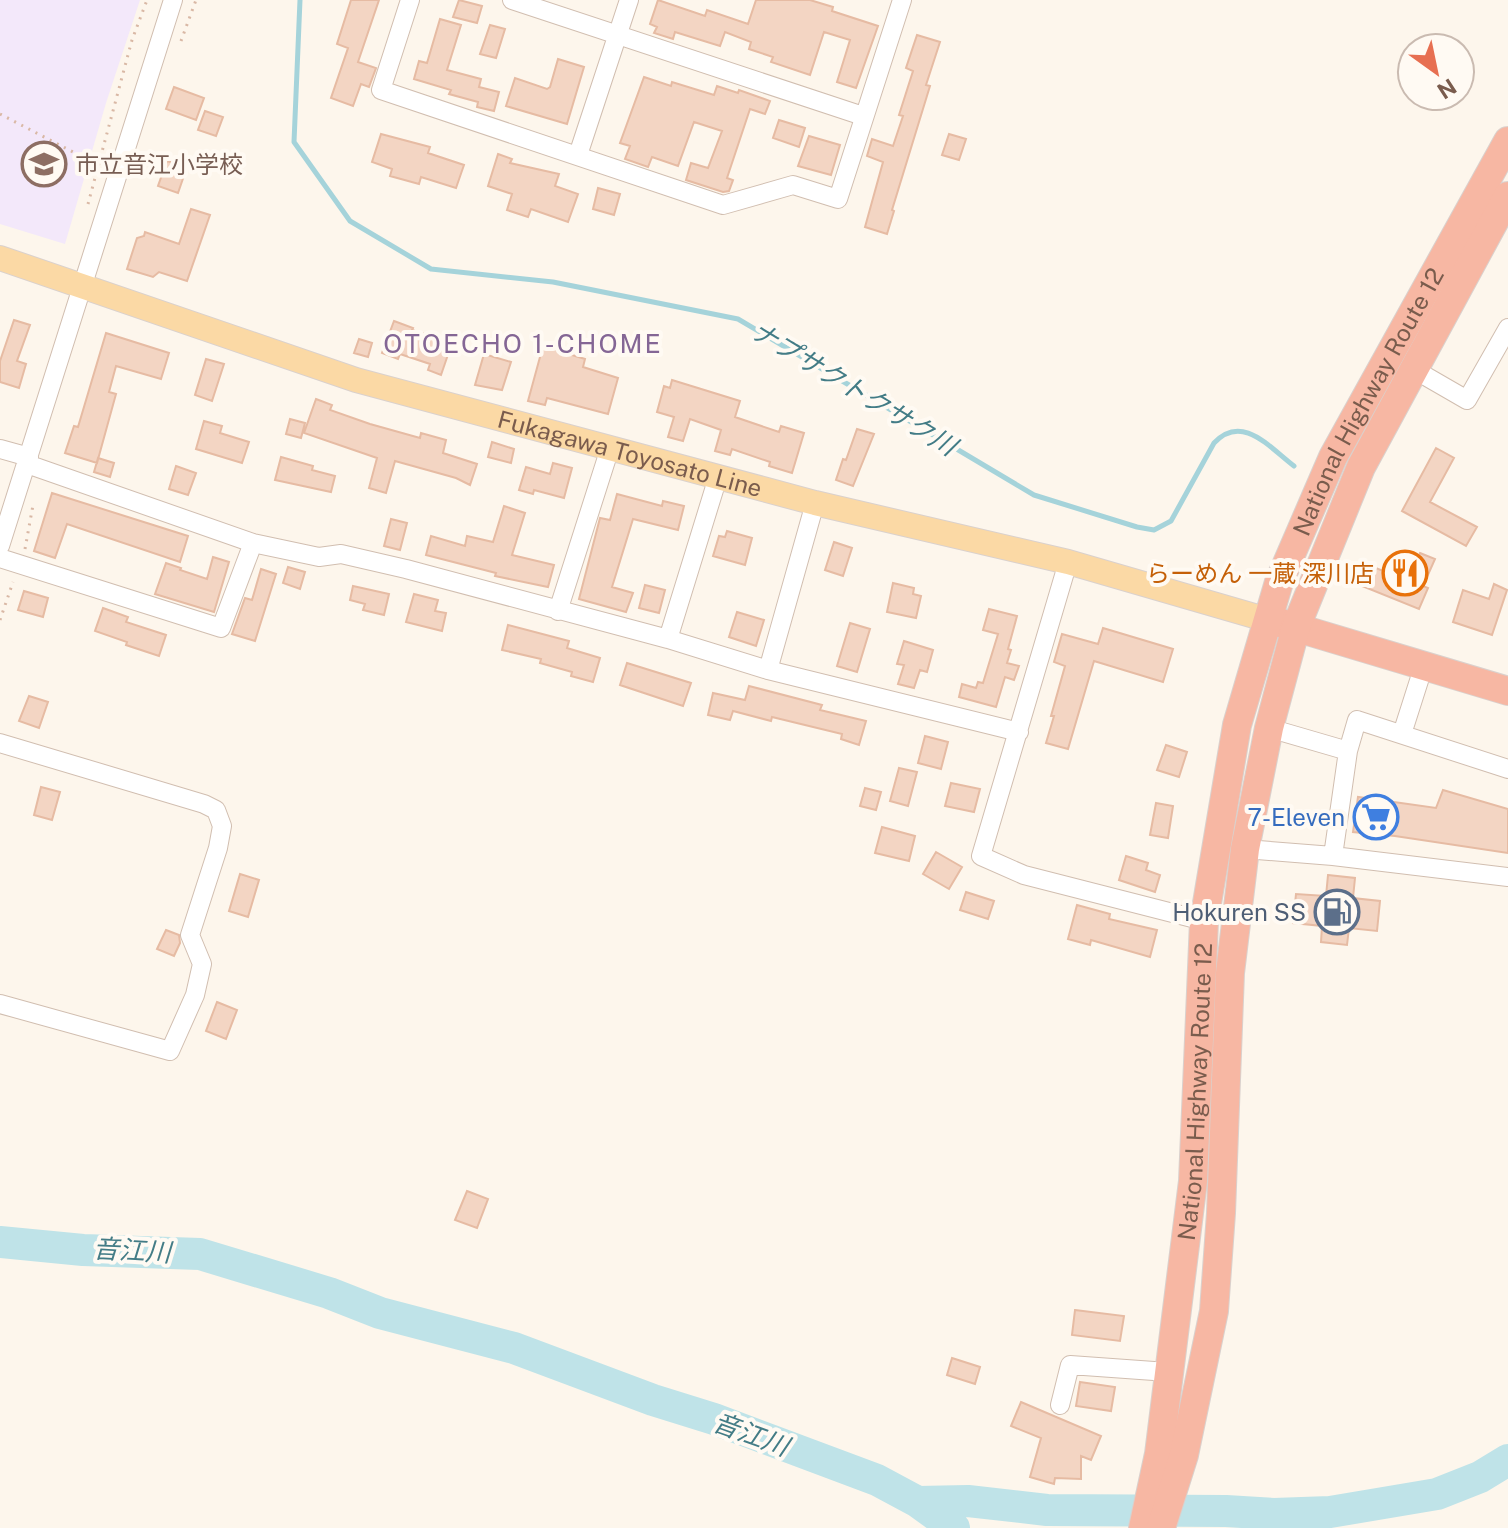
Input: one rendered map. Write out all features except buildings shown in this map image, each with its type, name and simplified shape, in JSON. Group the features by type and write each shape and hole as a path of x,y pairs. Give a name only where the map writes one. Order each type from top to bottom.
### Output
{"highway":[{"name":"National Highway Route 12","path":"1143,1528 1159,1454 1193,1181 1204,921 1237,725 1279,582 1333,457 1508,141"},
{"name":"National Highway Route 12","path":"1161,1528 1184,1455 1214,1311 1230,973 1245,849 1269,728 1296,627 1361,467 1508,196"},
{"path":"1268,620 1508,691"}],"main road":[{"name":"Fukagawa Toyosato Line","path":"0,258 356,380 815,503 1068,562 1268,620"}],"street":[{"path":"0,546 173,0"},
{"path":"410,0 381,90 723,205 793,185 838,199 902,0"},
{"path":"512,0 863,116"},
{"path":"578,155 629,0"},
{"path":"1415,370 1467,400 1508,328"},
{"path":"558,611 610,448"},
{"path":"0,449 253,543 319,557 341,554 380,563 668,639 768,670 1019,732"},
{"path":"668,639 718,477"},
{"path":"768,670 815,503"},
{"path":"0,558 221,628 253,543"},
{"path":"1068,562 981,856 1024,875 1204,921"},
{"path":"1402,734 1424,665"},
{"path":"1333,856 1348,751 1357,720 1508,769"},
{"path":"1269,728 1348,751"},
{"path":"0,743 204,804 216,810 222,826 190,935 202,964 195,995 170,1051 0,1004"},
{"path":"1245,849 1508,877"},
{"path":"1060,1405 1070,1365 1168,1372"}],"path":[{"path":"86,212 132,40 147,0"},
{"path":"0,114 98,165"}],"shaded area":[{"name":"市立音江小学校","path":"0,0 140,0 65,244 0,224"}],"waterway":[{"name":"ナプサクトクサク川","path":"300,0 294,142 350,221 431,269 553,282 738,319 1034,495 1137,527 1154,530 1171,521 1214,443 1224,435 1235,431 1255,436 1294,466"},
{"name":"音江川","path":"0,1242 83,1250 200,1254 329,1293 380,1313 514,1348 877,1480 918,1502 954,1528"},
{"name":"音江川","path":"918,1502 968,1501 1047,1510 1330,1512 1437,1494 1480,1477 1508,1460"}],"place":[{"name":"市立音江小学校","path":"44,164"},
{"name":"らーめん 一蔵 深川店","path":"1405,573"},
{"name":"7-Eleven","path":"1376,817"},
{"name":"Hokuren SS","path":"1337,912"}],"district":[{"name":"OTOECHO 1-CHOME","path":"523,343"}]}
